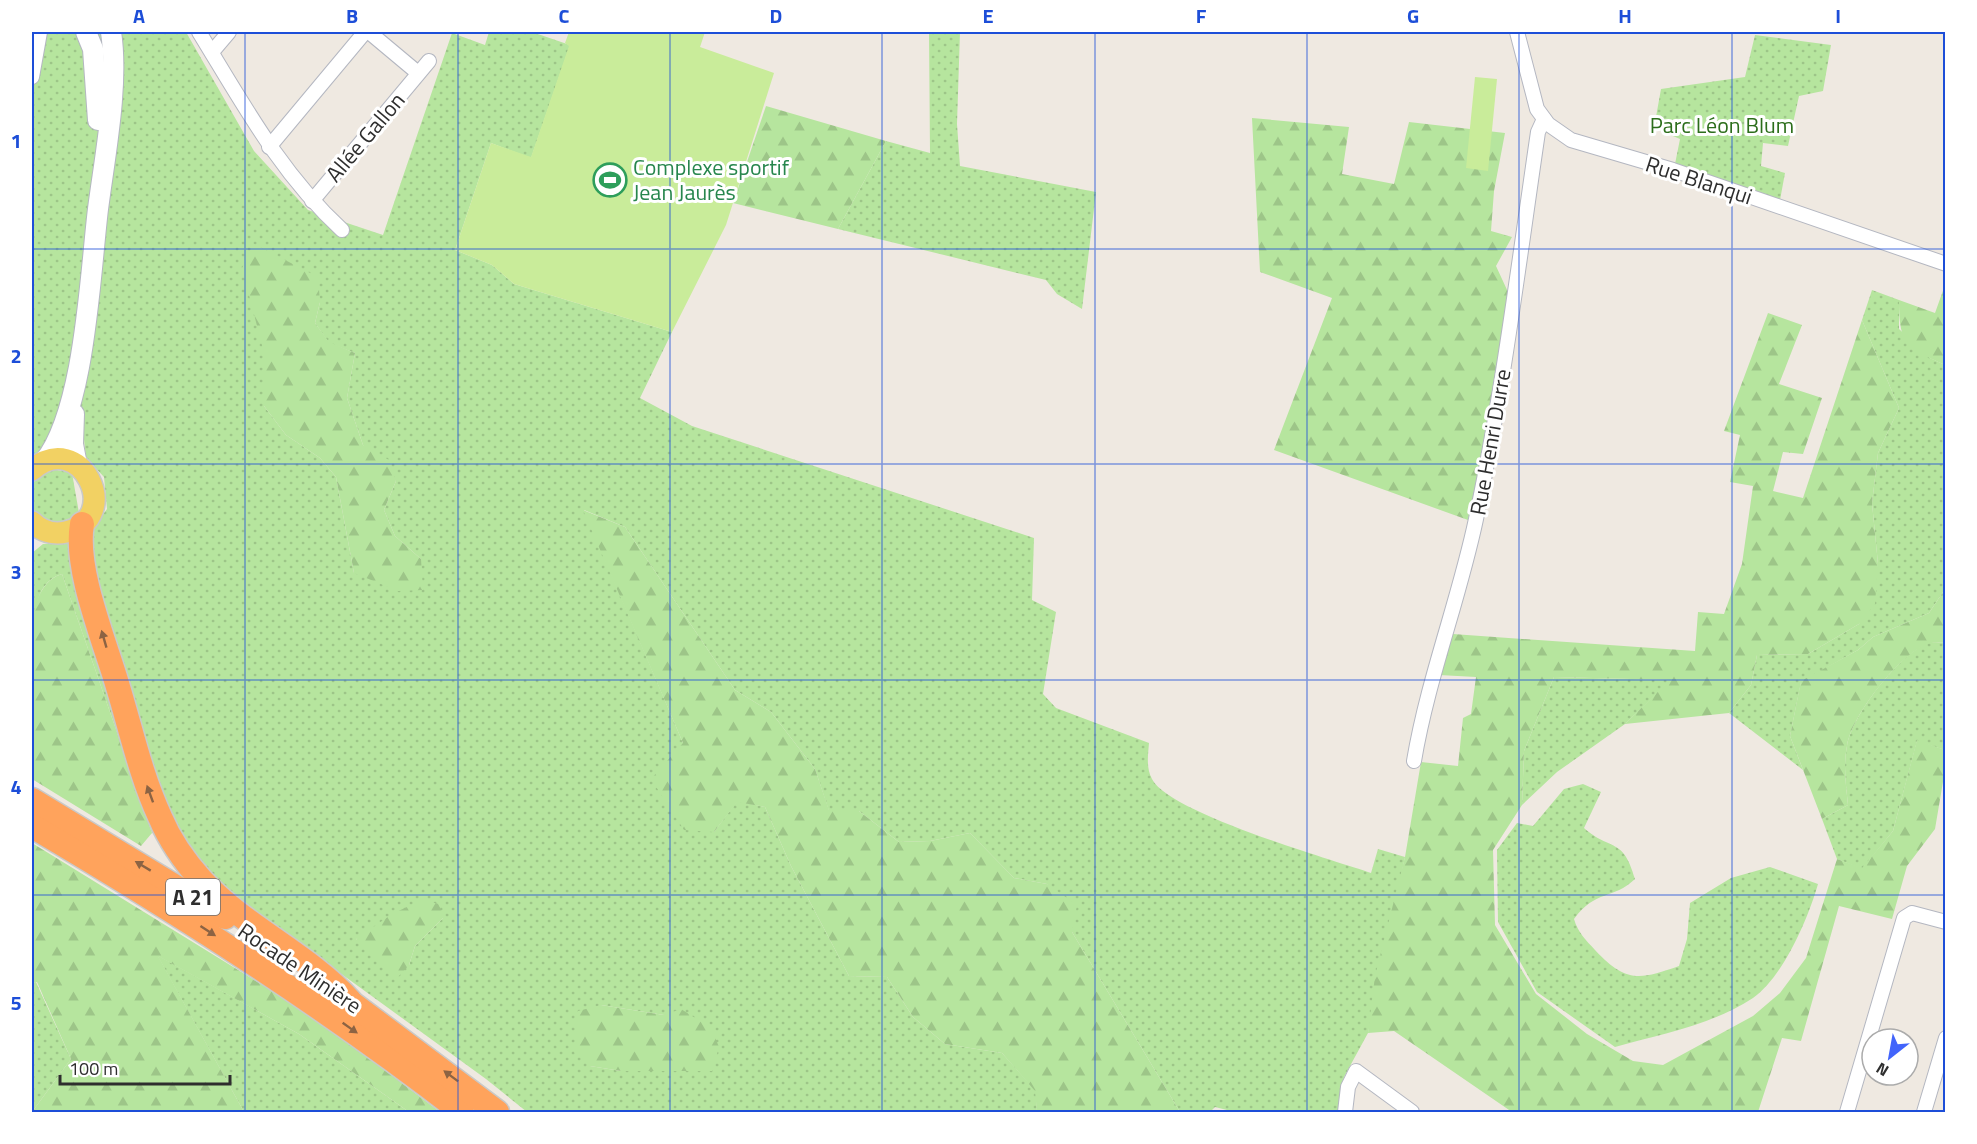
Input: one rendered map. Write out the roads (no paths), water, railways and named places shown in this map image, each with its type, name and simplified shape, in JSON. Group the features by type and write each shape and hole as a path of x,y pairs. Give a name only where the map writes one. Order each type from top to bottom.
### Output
{"highway":[{"path":"82,524 82,555 90,591 147,782 169,836 188,864 214,893 326,976 350,1001"},
{"name":"Rocade Minière","path":"32,800 176,886 350,1001 497,1113"},
{"name":"Rocade Minière","path":"32,826 248,957 357,1033 462,1113"}],"main road":[{"path":"86,32 93,49 98,104 95,233"},
{"path":"77,465 73,433 76,378 104,161 114,62 111,32"},
{"path":"104,161 122,88 125,61 123,32"},
{"path":"36,466 60,436 76,378"},
{"path":"36,466 59,459 77,465 88,475 94,493 91,512 82,524 66,532 37,531"}],"street":[{"path":"32,77 40,32"},
{"path":"199,32 268,147 312,201 342,230"},
{"path":"212,52 229,32"},
{"path":"268,147 364,32"},
{"name":"Allée Gallon","path":"369,32 418,73"},
{"path":"1517,32 1537,109 1544,119"},
{"name":"Allée Gallon","path":"312,201 429,61"},
{"name":"Rue Blanqui","path":"1544,119 1576,142 1673,170 1946,264"},
{"name":"Rue Henri Durre","path":"1414,761 1422,717 1476,519 1495,419 1538,132 1544,119"},
{"path":"1847,1113 1904,918 1912,913 1946,922"},
{"path":"1924,1113 1945,1038"},
{"path":"1344,1113 1348,1087 1356,1071 1412,1113"}],"place":[{"name":"Complexe sportif Jean Jaurès","path":"610,180"}],"park label":[{"name":"Parc Léon Blum","path":"1722,125"}]}
